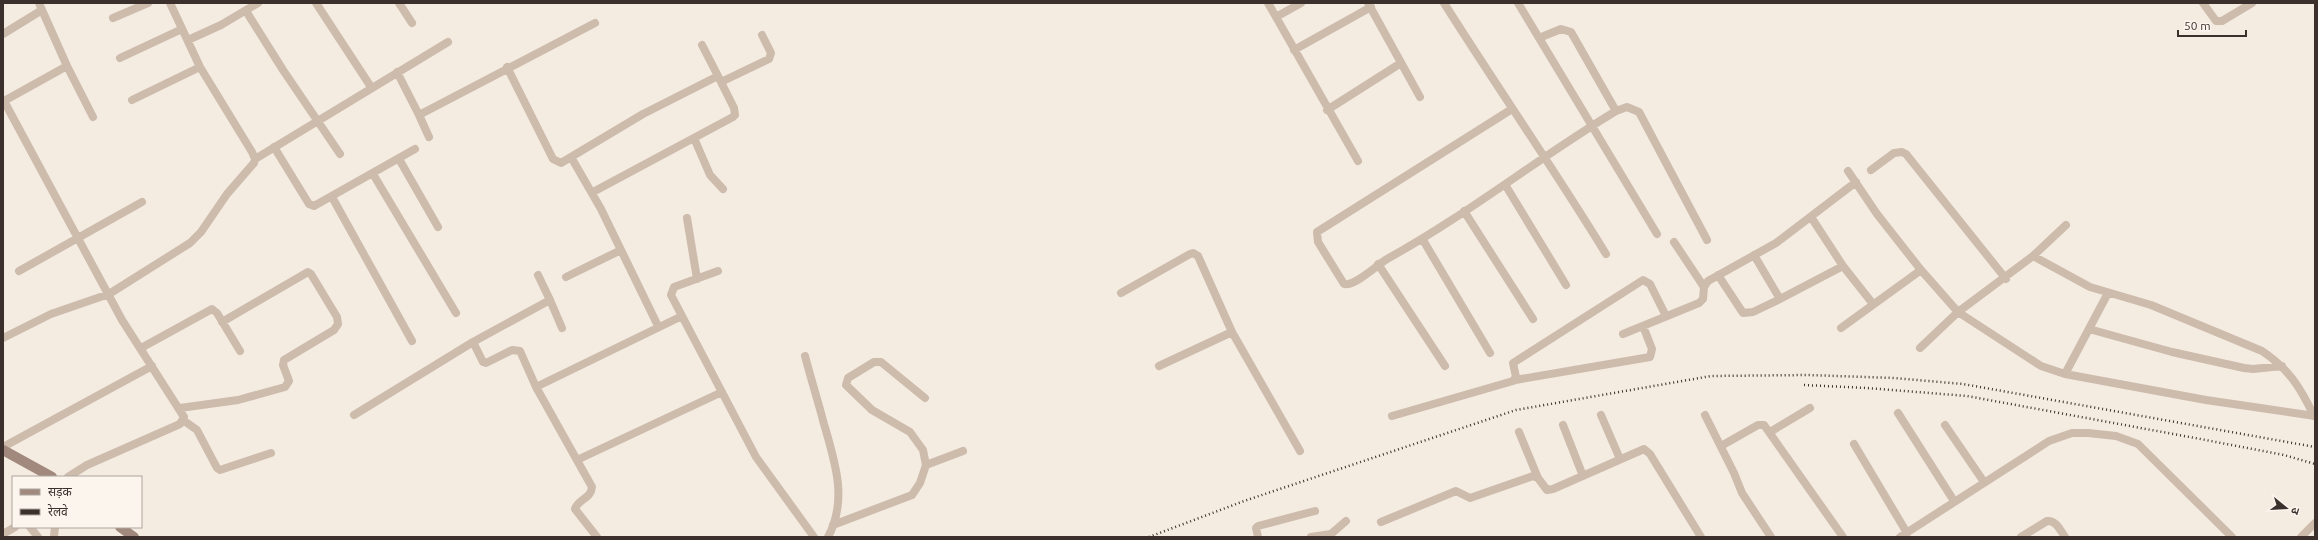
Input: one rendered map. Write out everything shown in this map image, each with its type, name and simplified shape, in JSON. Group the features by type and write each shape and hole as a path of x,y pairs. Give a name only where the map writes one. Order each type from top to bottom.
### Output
{"main road":[{"path":"3,450 50,476"},
{"path":"121,528 134,537"}],"street":[{"path":"113,18 148,3"},
{"path":"170,3 200,67 255,159"},
{"path":"188,40 246,11 258,3"},
{"path":"316,3 371,87"},
{"path":"400,3 412,23"},
{"path":"1268,3 1327,110 1358,162"},
{"path":"1276,17 1301,3"},
{"path":"1444,3 1512,108 1546,157 1606,254"},
{"path":"1518,3 1657,234"},
{"path":"2203,3 2216,21 2222,21 2252,3"},
{"path":"1294,50 1370,5 1420,97"},
{"path":"3,34 40,7 67,66 93,117"},
{"path":"246,11 316,120 340,154"},
{"path":"418,115 507,67 595,23"},
{"path":"120,58 182,29"},
{"path":"1538,38 1561,29 1571,32 1616,111"},
{"path":"507,67 553,160 560,163 643,114 720,79 769,59 771,53 762,35"},
{"path":"3,338 51,314 108,294 155,266 195,239 226,194 252,167 255,159 316,120 448,42"},
{"path":"593,192 735,115 734,108 702,45"},
{"path":"1327,110 1401,63"},
{"path":"67,66 3,101 79,237 122,320 142,348 180,408 183,420 197,430 217,468 220,470 271,453"},
{"path":"132,100 200,67"},
{"path":"397,72 429,137"},
{"path":"1512,108 1317,232 1318,242 1344,284 1352,284 1378,264 1423,240 1464,211 1506,186 1592,125 1616,111 1627,107 1633,108 1642,115 1708,240"},
{"path":"694,138 710,175 723,188"},
{"path":"274,147 309,204 314,206 415,149"},
{"path":"1871,170 1894,153 1902,152 1906,154 2006,278"},
{"path":"570,157 593,192 658,326"},
{"path":"399,159 438,227"},
{"path":"1848,171 1877,214 1921,270 1958,312 2041,366 2065,374 2206,400 2314,416"},
{"path":"373,174 456,313"},
{"path":"1623,334 1699,303 1703,299 1704,287 1708,281 1754,255 1811,217 1856,182"},
{"path":"1506,186 1566,285"},
{"path":"332,197 412,341"},
{"path":"19,271 142,202"},
{"path":"1464,211 1533,319"},
{"path":"1811,217 1843,266 1873,304"},
{"path":"687,218 697,279"},
{"path":"1920,348 1958,312 2006,278 2033,256 2066,225"},
{"path":"1423,240 1490,353"},
{"path":"1674,242 1704,287"},
{"path":"566,278 621,250"},
{"path":"1121,293 1193,253 1198,256 1232,332 1300,451"},
{"path":"1754,255 1780,299"},
{"path":"2033,256 2086,285 2151,305 2251,345 2274,358 2299,384 2314,416"},
{"path":"1378,264 1445,366"},
{"path":"1718,275 1743,313 1753,312 1843,266"},
{"path":"1841,328 1921,270"},
{"path":"718,271 674,287 671,292 672,299 756,457 814,537"},
{"path":"180,408 238,400 285,387 289,381 283,365 284,360 334,330 338,324 312,274 308,272 222,322"},
{"path":"538,275 562,328"},
{"path":"1515,380 1513,363 1643,280 1650,284 1666,316"},
{"path":"2065,374 2108,293"},
{"path":"354,415 473,342 550,300"},
{"path":"142,348 208,310 214,310 240,351"},
{"path":"536,387 658,326 682,316"},
{"path":"1392,416 1515,380 1650,357 1652,349 1643,326"},
{"path":"2089,329 2172,352 2244,368 2253,369 2282,366"},
{"path":"1159,366 1232,332"},
{"path":"473,342 483,362 486,363 512,350 520,351 536,387 592,490 590,496 577,504 575,509 594,536"},
{"path":"805,356 838,477 839,503 828,537"},
{"path":"833,525 912,496 920,483 926,465 923,450 915,437 905,428 872,410 848,387 846,381 848,378 878,361 885,363 925,398"},
{"path":"3,446 152,366"},
{"path":"577,460 722,392"},
{"path":"1770,432 1810,408"},
{"path":"1898,413 1954,501"},
{"path":"1602,415 1620,458"},
{"path":"1705,415 1742,493 1771,537"},
{"path":"69,476 87,464 180,424 183,420"},
{"path":"1945,424 1984,482"},
{"path":"1563,425 1582,476"},
{"path":"1721,446 1758,425 1764,425 1843,537"},
{"path":"1519,432 1538,478 1544,488 1550,490 1620,458 1640,450 1647,451 1701,537"},
{"path":"1854,444 1904,535 1954,501 2061,435 2072,433 2116,436 2138,444 2232,537"},
{"path":"926,465 963,451"},
{"path":"1381,522 1456,491 1470,498 1533,476 1538,478"},
{"path":"1258,537 1256,528 1258,526 1315,511"},
{"path":"2021,537 2046,521 2051,520 2065,537"},
{"path":"1311,537 1331,534 1346,522"},
{"path":"2301,537 2315,523"},
{"path":"3,534 13,528"},
{"path":"31,528 38,537"}],"railway":[{"path":"1149,537 1244,501 1516,410 1711,376 1808,375 1894,378 1963,384 2315,447"},
{"path":"1804,385 1867,388 1967,396 2284,455 2315,464"}]}
